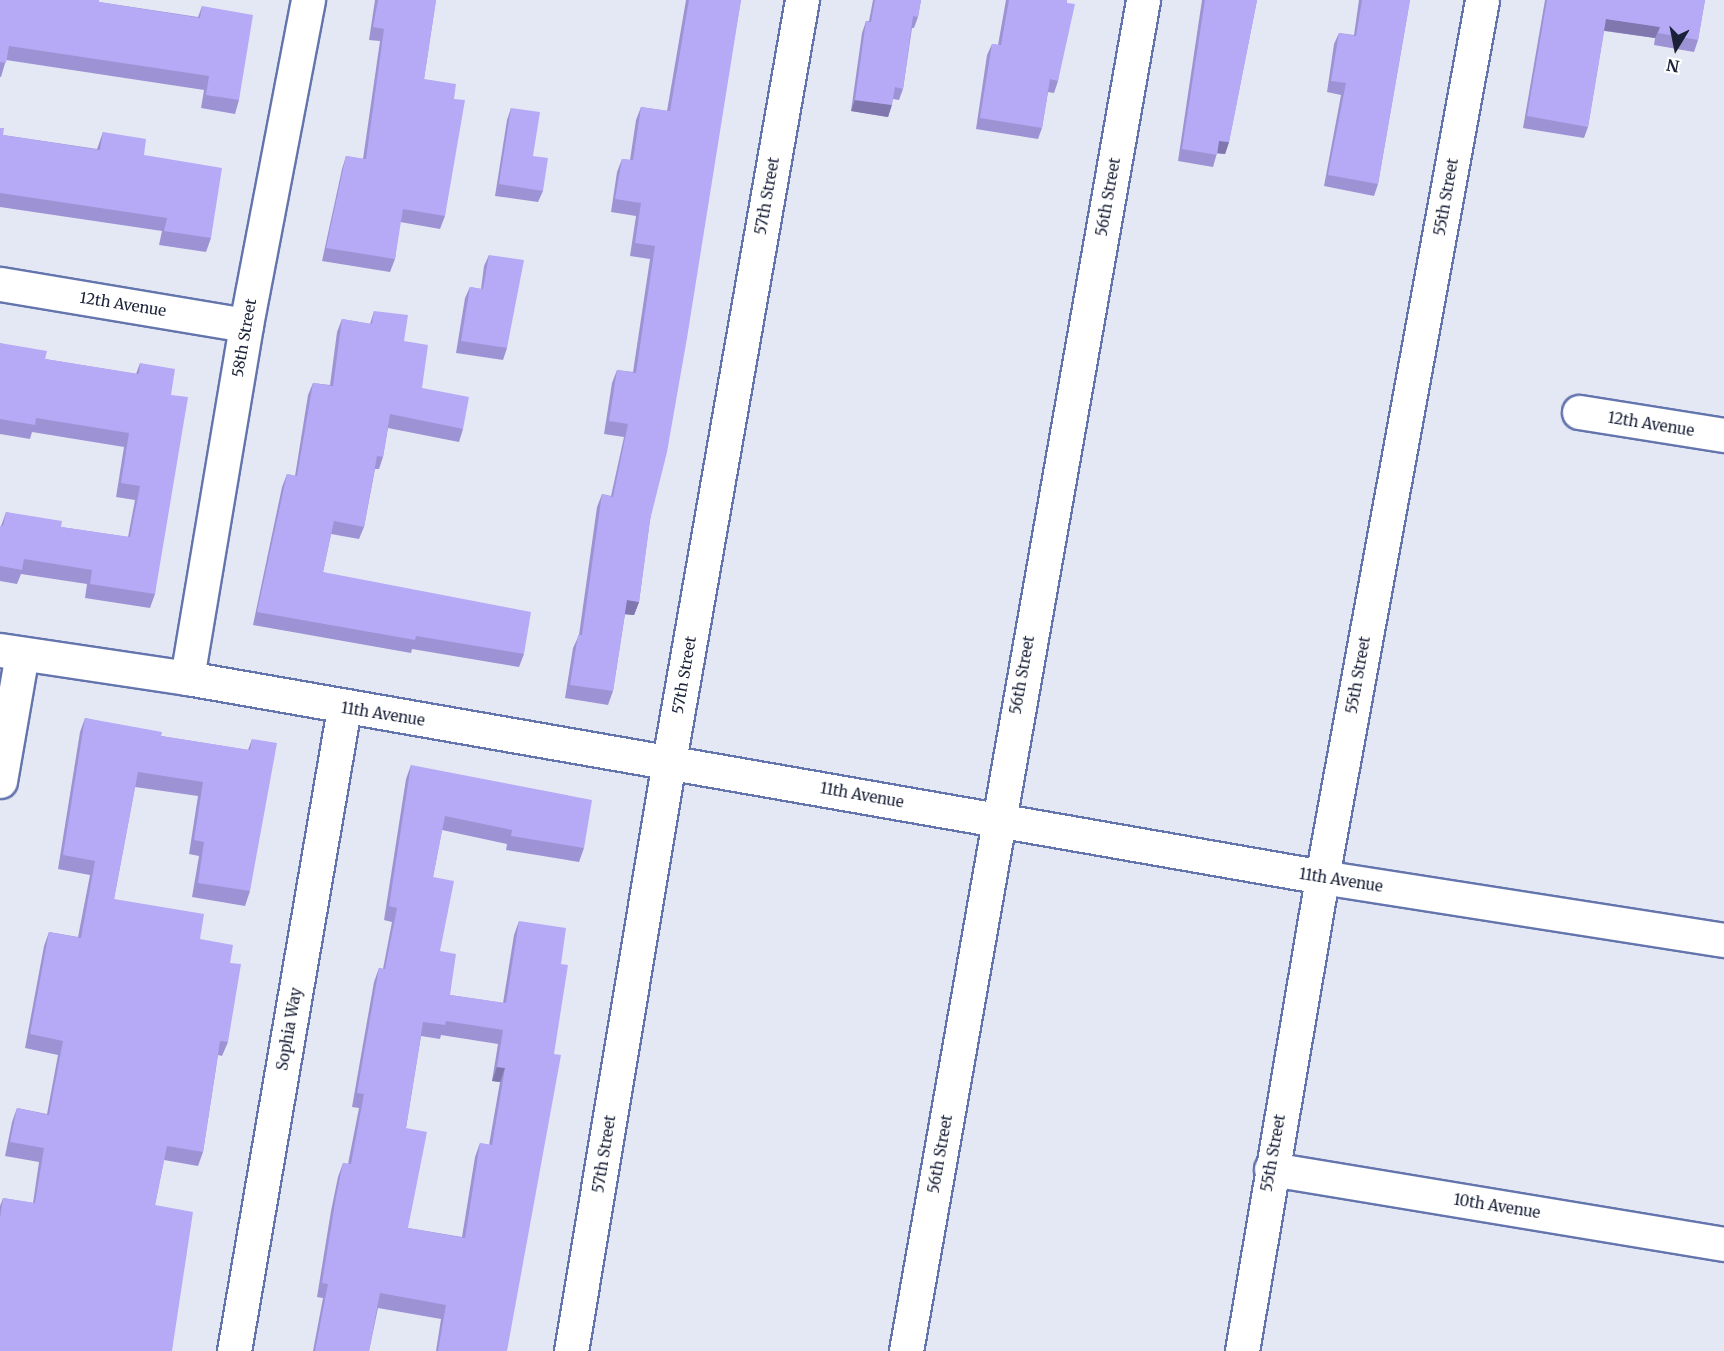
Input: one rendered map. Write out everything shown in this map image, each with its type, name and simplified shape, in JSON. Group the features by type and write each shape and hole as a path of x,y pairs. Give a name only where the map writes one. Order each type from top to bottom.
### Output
{"street":[{"name":"58th Street","path":"187,678 246,325 308,0"},
{"name":"57th Street","path":"571,1351 669,761 802,0"},
{"name":"56th Street","path":"906,1351 996,819 1143,0"},
{"name":"55th Street","path":"1242,1351 1270,1169 1482,0"},
{"name":"12th Avenue","path":"0,284 246,325"},
{"name":"12th Avenue","path":"1579,412 1724,435"},
{"name":"11th Avenue","path":"11,652 187,678 344,708 669,761 1322,877 1724,940"},
{"path":"0,781 11,652"},
{"name":"Sophia Way","path":"234,1351 344,708"},
{"name":"10th Avenue","path":"1270,1169 1724,1244"}],"building":[{"path":"0,0 99,0 99,2 200,18 202,6 253,15 239,100 206,95 209,76 9,46 6,63 0,62"},
{"path":"378,0 436,0 424,79 456,84 454,99 465,100 445,216 403,209 395,259 326,248 346,156 366,159 384,29 373,27"},
{"path":"689,0 741,0 687,338 667,452 650,520 639,602 627,600 613,691 570,685 578,635 582,635 602,494 613,497 628,424 609,421 617,370 636,373 655,246 635,243 641,203 615,199 622,159 633,160 641,107 670,111"},
{"path":"875,0 921,0 918,17 913,16 903,89 895,87 892,105 855,100 866,21 871,22"},
{"path":"1009,0 1067,0 1067,3 1075,4 1058,81 1050,79 1042,128 980,118 992,44 1001,45"},
{"path":"1205,0 1257,0 1229,142 1219,141 1217,155 1182,149"},
{"path":"1362,0 1410,0 1378,184 1328,175 1346,83 1331,81 1339,33 1356,36"},
{"path":"1547,0 1705,0 1698,40 1658,33 1660,27 1606,19 1588,127 1527,116"},
{"path":"511,108 540,112 533,156 548,158 543,191 499,184"},
{"path":"0,128 4,128 3,135 100,150 103,132 146,139 144,155 222,168 211,238 164,231 167,218 0,193"},
{"path":"489,255 524,260 507,348 461,341 470,287 483,289"},
{"path":"374,311 408,315 404,341 428,345 422,388 469,397 463,429 390,414 383,457 377,456 364,527 334,521 323,572 531,612 524,654 416,636 415,640 257,612 287,474 297,476 313,383 333,386 342,319 372,324"},
{"path":"0,343 47,351 45,359 139,374 140,363 175,369 171,395 188,397 155,594 90,584 92,570 24,559 22,570 0,566 0,526 3,526 6,512 62,521 61,527 130,537 140,486 121,483 129,433 36,418 35,425 0,419"},
{"path":"85,718 162,732 161,736 250,750 252,739 277,743 250,891 198,883 204,842 194,840 203,782 138,772 114,899 204,914 200,939 233,945 230,963 241,964 228,1042 220,1041 203,1152 167,1146 155,1205 193,1212 172,1351 0,1351 0,1218 3,1198 35,1203 44,1148 10,1142 17,1108 49,1115 63,1041 30,1034 49,932 81,938 95,861 63,855"},
{"path":"411,765 592,800 584,848 511,836 512,830 445,816 433,877 454,881 440,951 456,954 450,995 506,1003 519,921 566,928 561,964 568,965 554,1054 561,1055 507,1351 438,1351 446,1305 380,1293 369,1351 315,1351 328,1284 322,1283 336,1197 343,1163 351,1164 364,1094 357,1093 379,968 385,969 397,908 389,906","holes":["446,1021 503,1030 497,1067 505,1068 492,1145 480,1143 465,1238 408,1228 427,1132 406,1128 423,1022 445,1025"]}]}
